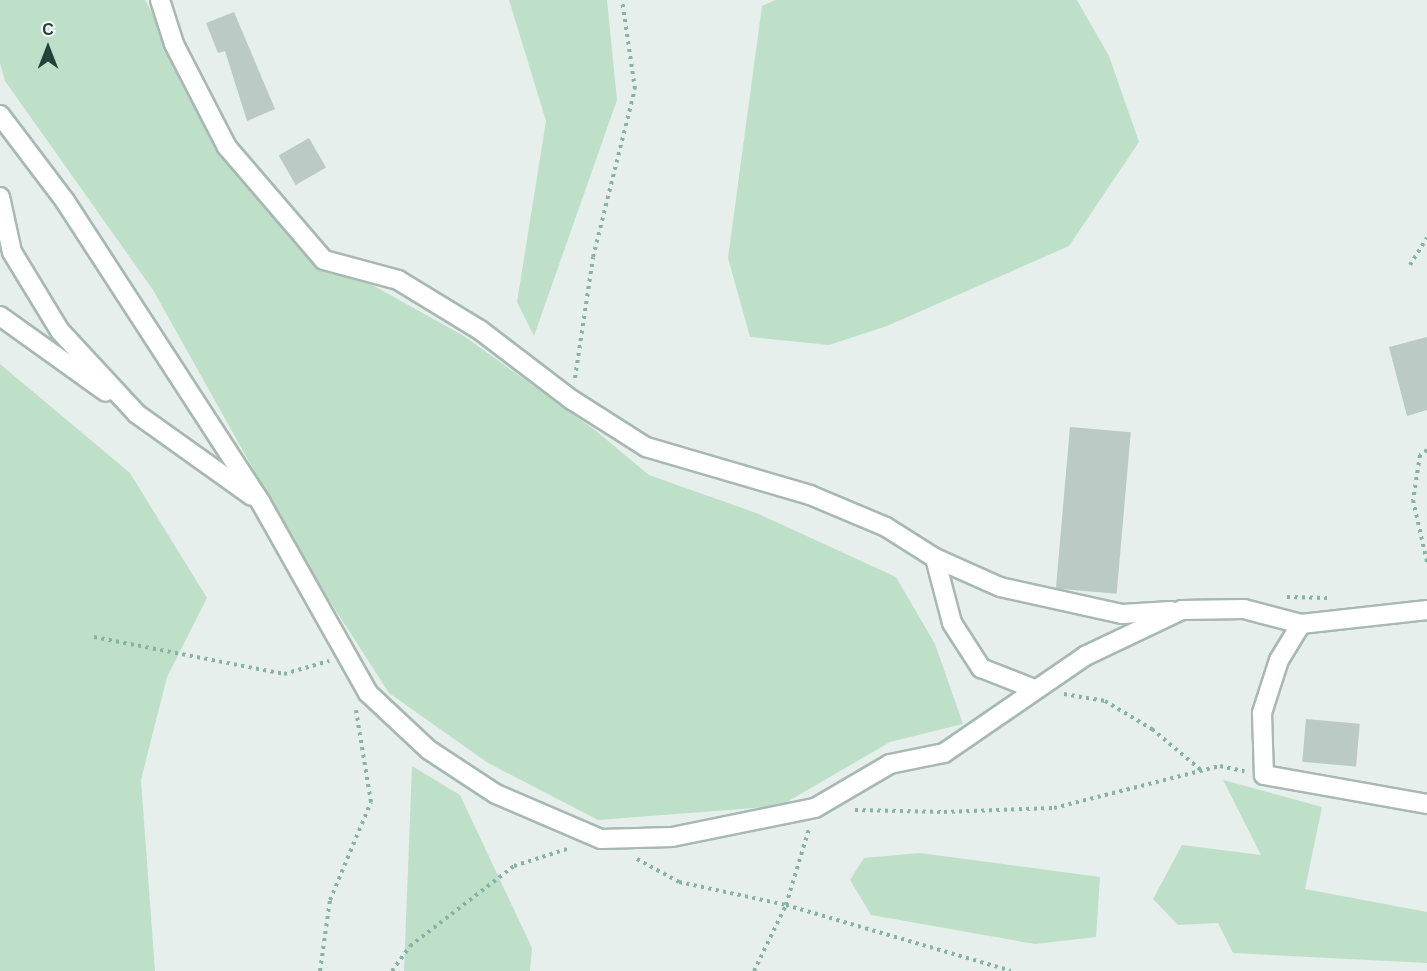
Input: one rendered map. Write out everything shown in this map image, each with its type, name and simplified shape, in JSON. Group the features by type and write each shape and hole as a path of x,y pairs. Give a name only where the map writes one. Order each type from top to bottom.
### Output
{"street":[{"path":"160,0 174,44 227,147 324,260 398,280 480,330 572,400 646,447 810,495 886,527 935,558 1000,588 1122,614 1244,609 1301,624 1427,610"},
{"path":"0,115 65,201 261,503 344,657 368,693 429,750 496,794 601,839 672,837 815,808 890,764 944,753 1085,656 1182,610"},
{"path":"0,197 12,252 60,331 137,414"},
{"path":"0,316 261,503"},
{"path":"935,558 952,623 981,668 1034,689"},
{"path":"1301,624 1279,660 1262,713 1264,775 1427,804"}],"path":[{"path":"572,400 593,257 635,89 622,0"},
{"path":"1410,266 1427,238"},
{"path":"1427,450 1420,455 1413,500 1427,561"},
{"path":"94,637 284,674 344,657"},
{"path":"1034,689 1105,701 1152,729 1202,771"},
{"path":"320,971 330,900 372,802 355,699"},
{"path":"850,809 944,812 1054,808 1220,766 1264,775"},
{"path":"754,971 786,905 815,808"},
{"path":"392,971 410,946 514,866 601,839"},
{"path":"630,855 680,882 786,905 1011,971"}],"green space":[{"path":"0,0 145,0 227,147 322,257 464,336 595,430 649,475 759,514 896,577 935,644 963,724 890,742 780,806 598,820 488,763 389,693 308,567 153,290 5,81 0,63"},
{"path":"509,0 607,0 617,100 534,336 517,302 546,121"},
{"path":"775,0 1077,0 1109,56 1139,142 1069,246 887,326 829,345 750,337 728,258 762,6"},
{"path":"0,364 130,473 207,598 167,677 141,780 155,971 0,971"},
{"path":"412,766 460,795 532,948 530,971 404,971"},
{"path":"1223,780 1322,807 1305,889 1427,912 1427,963 1233,953 1218,923 1178,925 1153,899 1182,845 1261,855"},
{"path":"920,853 1100,877 1096,937 1035,944 871,915 850,880 864,858"}],"building":[{"path":"234,12 275,109 247,121 225,51 218,53 206,23"},
{"path":"309,138 326,167 296,185 279,156"},
{"path":"1427,337 1427,410 1407,416 1389,347"},
{"path":"1070,427 1131,432 1117,594 1056,588"},
{"path":"1306,719 1360,724 1356,767 1302,762"}]}
